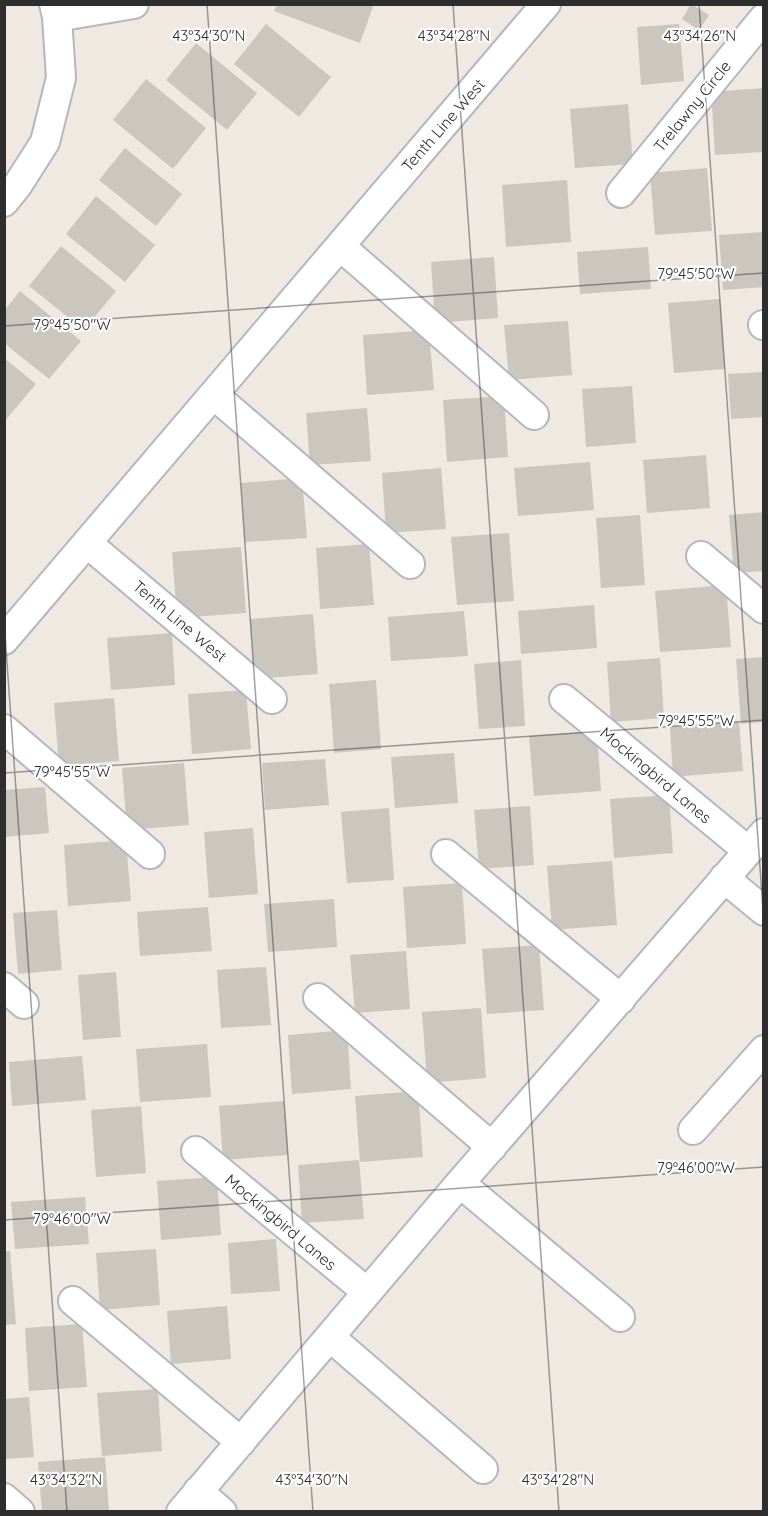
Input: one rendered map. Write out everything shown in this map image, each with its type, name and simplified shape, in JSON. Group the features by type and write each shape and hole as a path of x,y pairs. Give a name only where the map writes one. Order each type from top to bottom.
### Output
{"street":[{"path":"4,202 45,142 61,78 55,11 134,4"},
{"name":"Tenth Line West","path":"4,640 546,4"},
{"name":"Trelawny Circle","path":"621,193 763,19 745,4"},
{"path":"340,246 534,415"},
{"path":"214,395 410,564"},
{"name":"Tenth Line West","path":"87,543 272,699"},
{"path":"701,556 764,609"},
{"name":"Mockingbird Lanes","path":"222,1512 190,1501 460,1183 755,842 564,699"},
{"path":"4,729 150,854"},
{"path":"446,854 621,999"},
{"path":"724,878 764,911"},
{"path":"318,998 492,1147"},
{"path":"693,1130 764,1050"},
{"name":"Mockingbird Lanes","path":"196,1152 367,1292"},
{"path":"460,1183 620,1317"},
{"path":"73,1301 241,1442"},
{"path":"330,1337 483,1469"},
{"path":"4,1498 20,1512"}],"building":[{"path":"277,4 374,4 360,43 274,11"},
{"path":"691,4 709,15 699,30 682,19"},
{"path":"266,24 331,77 299,117 234,64"},
{"path":"679,24 684,81 641,85 637,27"},
{"path":"196,43 257,93 227,130 166,80"},
{"path":"146,79 206,128 173,169 113,120"},
{"path":"764,88 764,152 715,155 711,92"},
{"path":"628,104 633,164 575,168 570,109"},
{"path":"125,148 182,194 156,226 99,180"},
{"path":"707,168 712,231 655,235 650,173"},
{"path":"567,180 571,242 506,247 502,185"},
{"path":"96,196 155,245 125,282 66,234"},
{"path":"764,232 764,287 723,290 719,235"},
{"path":"61,246 116,291 84,330 29,286"},
{"path":"648,247 651,289 580,294 577,252"},
{"path":"494,257 498,318 435,323 431,262"},
{"path":"20,291 81,341 49,379 4,343 4,311"},
{"path":"720,299 725,369 674,373 668,303"},
{"path":"568,321 572,375 509,380 504,325"},
{"path":"429,330 434,390 367,395 363,335"},
{"path":"4,358 36,384 4,422"},
{"path":"764,372 764,417 731,419 728,374"},
{"path":"632,386 636,443 586,447 582,389"},
{"path":"504,396 508,457 447,462 443,400"},
{"path":"367,408 371,461 310,465 306,413"},
{"path":"706,455 710,508 647,513 643,460"},
{"path":"590,462 594,510 518,516 514,468"},
{"path":"441,468 446,529 386,533 382,473"},
{"path":"302,478 307,538 245,542 241,483"},
{"path":"764,512 764,571 734,573 729,515"},
{"path":"640,515 645,585 601,588 596,518"},
{"path":"509,533 514,601 457,605 451,537"},
{"path":"369,544 374,605 320,609 316,548"},
{"path":"241,547 246,613 177,618 172,552"},
{"path":"726,585 731,647 660,652 655,591"},
{"path":"594,605 597,648 521,654 518,611"},
{"path":"464,611 468,656 391,661 388,617"},
{"path":"313,614 318,674 255,679 250,619"},
{"path":"172,633 175,685 111,690 107,638"},
{"path":"764,657 764,722 741,724 736,659"},
{"path":"660,658 664,718 611,722 607,662"},
{"path":"521,660 525,726 479,729 474,664"},
{"path":"376,680 381,749 334,753 329,684"},
{"path":"246,690 251,749 192,754 188,694"},
{"path":"114,698 119,761 59,766 54,703"},
{"path":"739,722 743,771 673,777 670,727"},
{"path":"597,731 601,791 534,796 529,736"},
{"path":"454,753 458,803 395,808 391,757"},
{"path":"325,759 329,805 265,810 262,763"},
{"path":"184,763 189,825 127,830 122,768"},
{"path":"45,787 49,833 4,837 4,790"},
{"path":"669,795 673,853 614,858 610,799"},
{"path":"530,806 534,865 479,869 474,810"},
{"path":"389,808 394,880 347,883 341,812"},
{"path":"253,828 258,894 209,898 204,832"},
{"path":"126,840 131,901 68,906 64,845"},
{"path":"612,861 617,925 552,930 547,866"},
{"path":"462,883 466,944 407,948 403,887"},
{"path":"334,899 337,947 268,952 264,904"},
{"path":"208,907 212,951 140,956 137,912"},
{"path":"57,910 62,970 18,974 13,913"},
{"path":"539,945 544,1010 487,1014 482,949"},
{"path":"406,951 410,1009 355,1013 350,955"},
{"path":"266,967 271,1025 221,1028 217,970"},
{"path":"116,972 121,1037 83,1040 78,975"},
{"path":"481,1008 486,1078 427,1083 422,1012"},
{"path":"347,1030 351,1089 292,1094 288,1035"},
{"path":"207,1044 211,1097 140,1102 136,1049"},
{"path":"82,1056 86,1100 12,1106 9,1062"},
{"path":"418,1091 423,1157 360,1162 355,1096"},
{"path":"284,1101 288,1155 223,1160 219,1106"},
{"path":"141,1106 146,1173 96,1177 91,1110"},
{"path":"359,1160 364,1219 302,1223 298,1165"},
{"path":"217,1177 221,1235 161,1240 157,1181"},
{"path":"85,1197 89,1244 15,1249 11,1202"},
{"path":"276,1239 280,1291 231,1294 228,1243"},
{"path":"156,1249 160,1305 100,1310 96,1253"},
{"path":"4,1251 10,1251 16,1324 4,1325"},
{"path":"227,1306 231,1359 171,1364 167,1311"},
{"path":"82,1324 87,1387 29,1391 25,1328"},
{"path":"158,1389 162,1451 102,1456 97,1393"},
{"path":"29,1397 34,1457 4,1459 4,1399"},
{"path":"105,1457 109,1510 42,1512 38,1462"}]}
